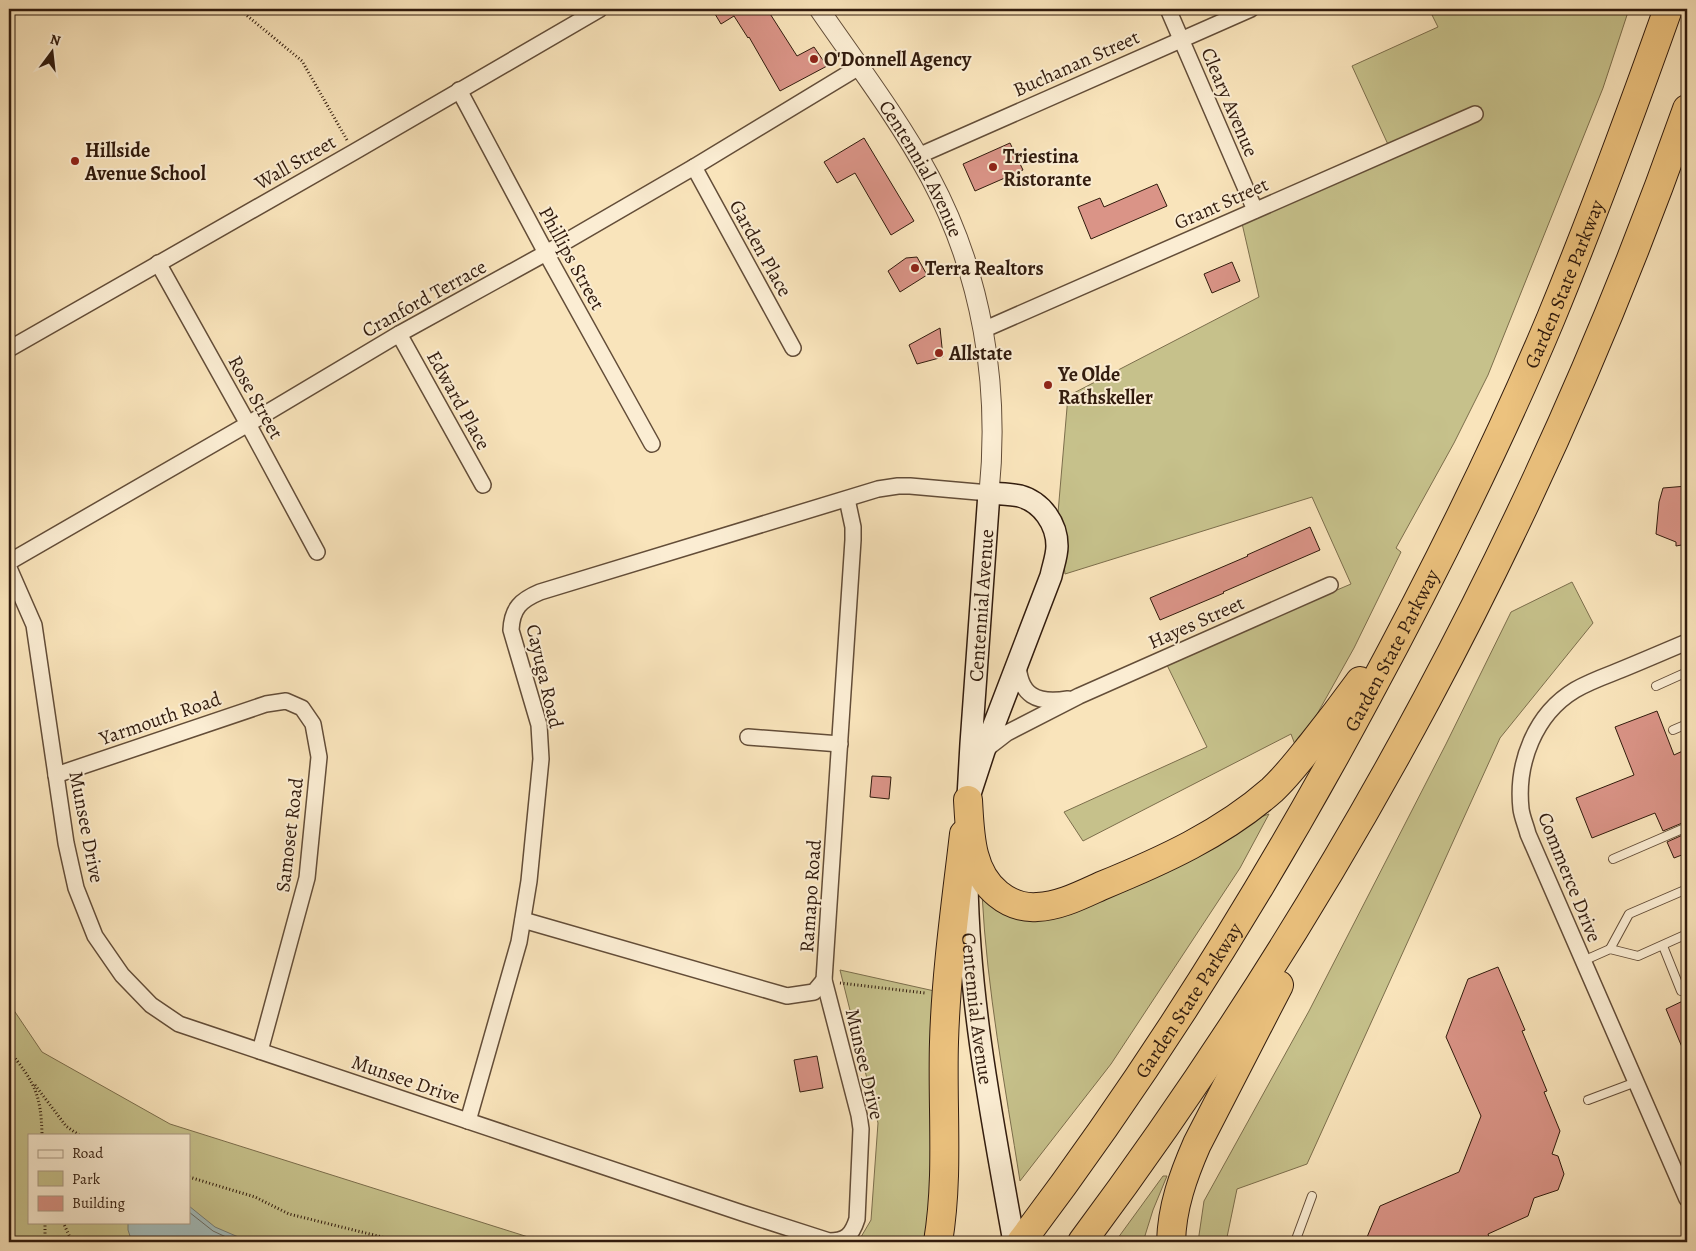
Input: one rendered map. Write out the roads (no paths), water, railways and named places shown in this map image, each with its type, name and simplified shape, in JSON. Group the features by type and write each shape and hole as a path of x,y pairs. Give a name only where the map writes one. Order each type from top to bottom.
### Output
{"highway":[{"name":"Garden State Parkway","path":"1021,1242 1141,1075 1204,978 1256,893 1347,734 1402,632 1504,424 1550,319 1597,202 1668,9"},
{"path":"1155,1242 1166,1206 1197,1144 1481,596 1544,465 1620,289 1687,109"},
{"path":"968,800 971,842 979,870 984,879 998,894 1015,904 1024,906 1047,906 1072,898 1142,869 1210,835 1243,814 1274,788 1322,731 1347,699 1394,630 1454,528"},
{"path":"1082,1242 1152,1146 1247,1006 1316,895 1399,751"},
{"path":"938,1242 943,1209 944,1181 946,995 968,800"},
{"path":"1171,1242 1176,1198 1197,1144"}],"main road":[{"path":"968,800 984,751 1050,576 1056,555 1056,537 1043,510 1029,500 1012,495 990,493"},
{"name":"Centennial Avenue","path":"990,493 968,800 967,888 974,992 984,1068 1014,1242"}],"street":[{"name":"Wall Street","path":"9,349 600,9"},
{"name":"Centennial Avenue","path":"819,9 918,156 939,195 959,242 974,290 983,330 991,389 993,458 990,493"},
{"name":"Cleary Avenue","path":"1168,9 1254,210"},
{"name":"Buchanan Street","path":"918,156 1251,9"},
{"name":"Cranford Terrace","path":"9,562 399,334 546,253 694,167 859,67"},
{"name":"Phillips Street","path":"459,90 546,253 652,444"},
{"name":"Grant Street","path":"983,330 1475,114"},
{"name":"Garden Place","path":"694,167 793,348"},
{"name":"Rose Street","path":"158,263 317,552"},
{"name":"Edward Place","path":"399,334 483,485"},
{"name":"Cayuga Road","path":"468,1121 519,942 529,881 541,759 540,725 510,630 511,618 517,607 528,597 540,592 878,489 898,486 990,493"},
{"name":"Ramapo Road","path":"523,920 787,996 814,992 824,980 853,540 853,527 847,499"},
{"name":"Munsee Drive","path":"9,568 34,625 66,842 76,888 95,936 122,974 150,1005 179,1024 829,1241 845,1239 854,1228 857,1219 861,1130 859,1115 824,980"},
{"name":"Hayes Street","path":"984,751 1007,733 1079,696 1330,585"},
{"name":"Commerce Drive","path":"1687,642 1598,678 1565,697 1547,715 1528,748 1520,785 1522,810 1528,834 1687,1199"},
{"name":"Hayes Street","path":"1018,660 1022,685 1032,696 1048,701 1079,696"},
{"name":"Samoset Road","path":"260,1051 307,878 318,757 313,724 302,708 286,700 278,702"},
{"name":"Yarmouth Road","path":"56,775 266,704 278,702"},
{"path":"748,737 840,744"}],"lane":[{"path":"1656,686 1687,672"},
{"path":"1673,730 1687,724"},
{"path":"1613,859 1687,827"},
{"path":"1583,961 1610,949 1629,914 1687,889"},
{"path":"1610,949 1638,956 1687,934"},
{"path":"1663,946 1681,990"},
{"path":"1588,1100 1636,1082"},
{"path":"1295,1242 1312,1196"}],"water":[{"path":"190,1207 215,1227 250,1242 132,1242 128,1224 190,1224"}],"place":[{"name":"O'Donnell Agency","path":"814,59"},
{"name":"Hillside Avenue School","path":"75,161"},
{"name":"Triestina Ristorante","path":"993,167"},
{"name":"Terra Realtors","path":"915,268"},
{"name":"Allstate","path":"939,353"},
{"name":"Ye Olde Rathskeller","path":"1048,385"}]}
